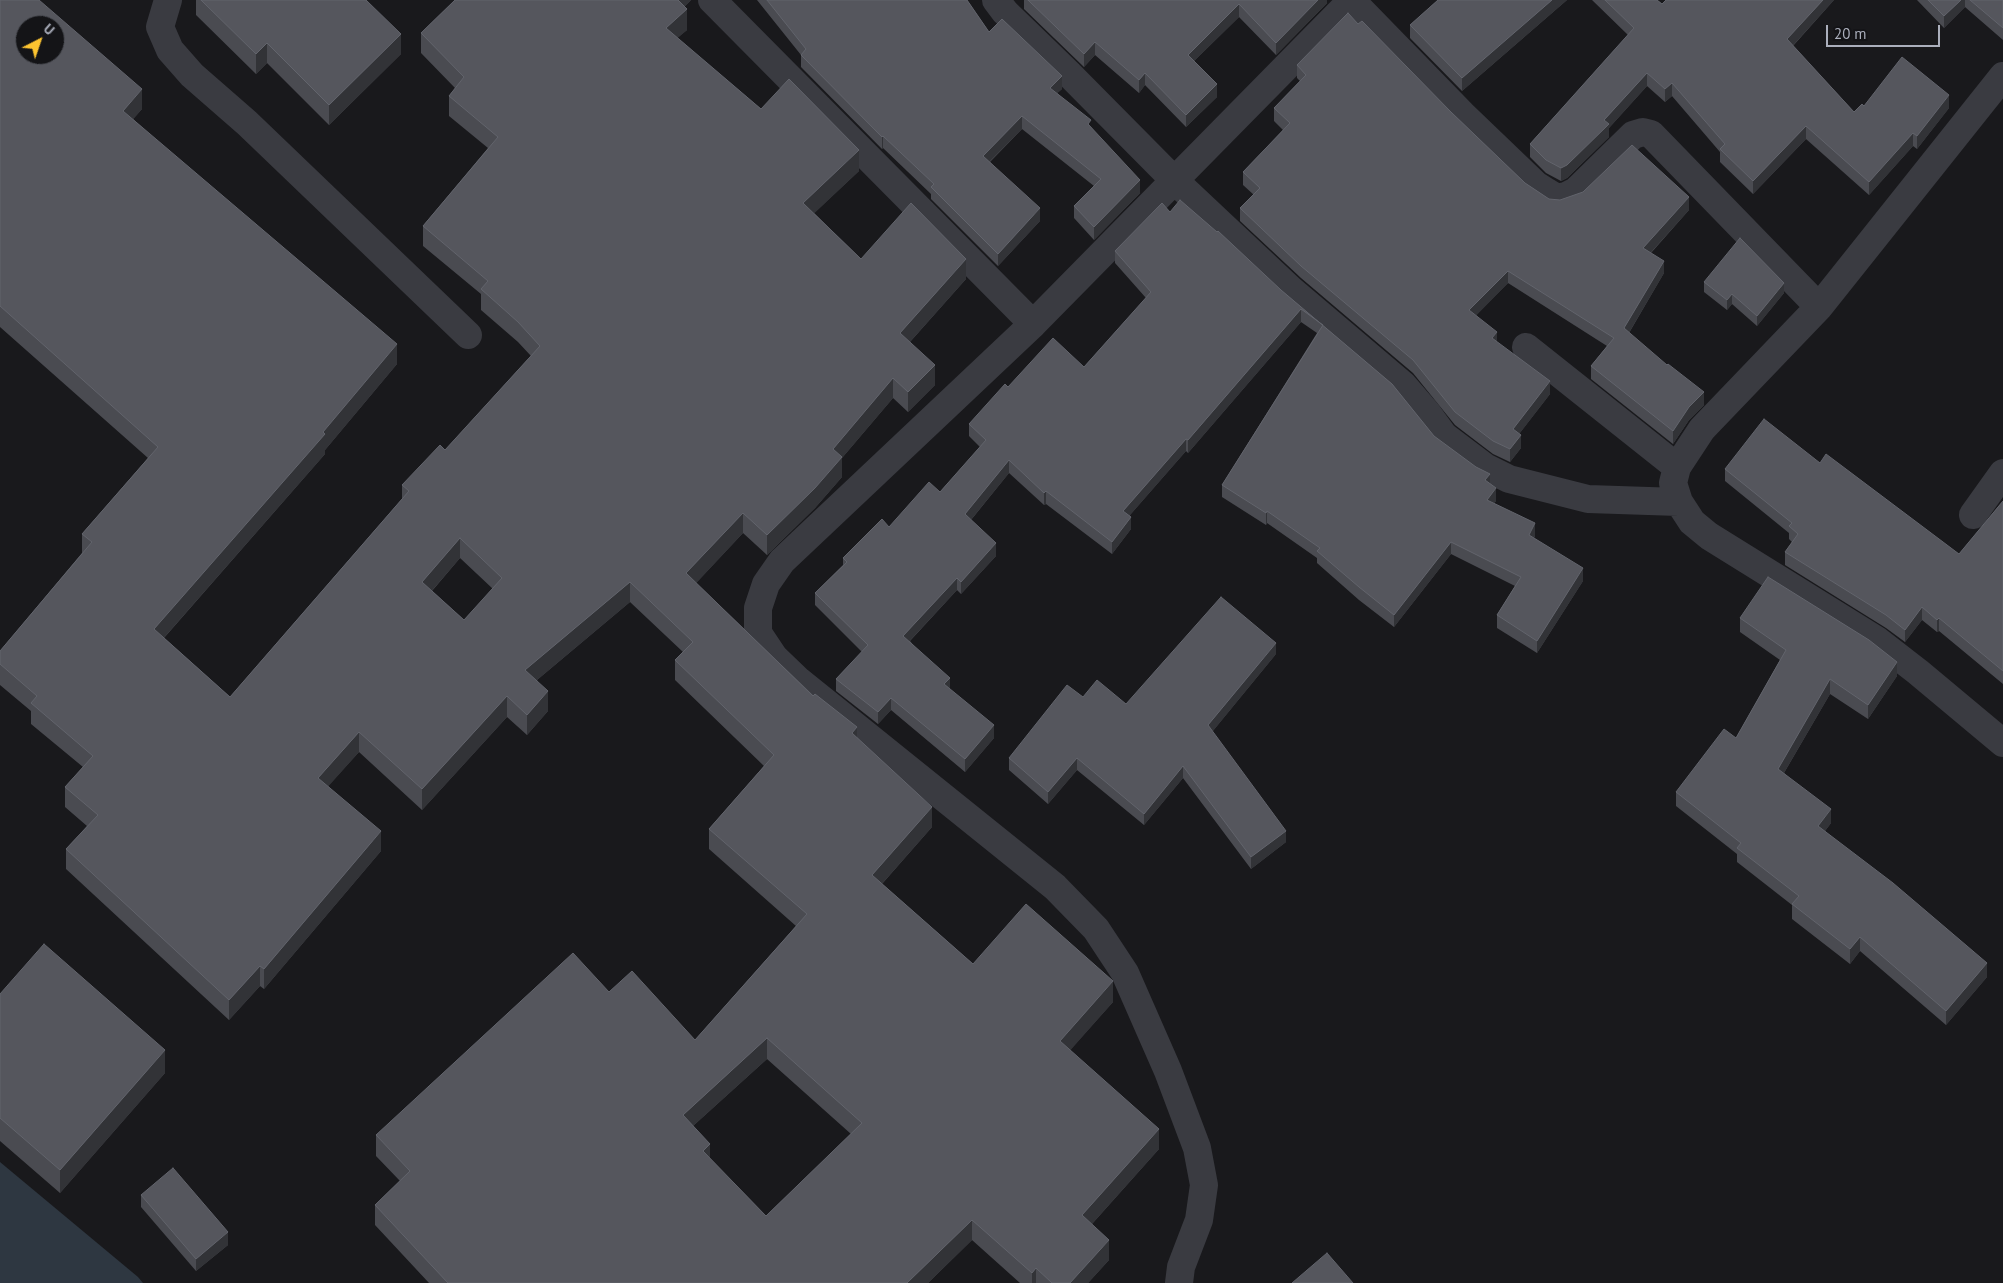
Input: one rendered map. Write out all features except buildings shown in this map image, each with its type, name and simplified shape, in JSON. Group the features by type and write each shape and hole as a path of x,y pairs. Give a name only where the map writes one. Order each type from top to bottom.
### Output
{"street":[{"path":"168,0 160,27 170,50 192,75 247,123 468,335"},
{"path":"712,0 1033,324"},
{"path":"996,0 1005,12 1174,180 1291,290 1403,385 1444,436 1485,467 1510,479 1588,499 1678,502"},
{"path":"1179,1283 1181,1268 1199,1220 1204,1185 1197,1148 1168,1071 1120,966 1096,929 1055,887 799,681 774,657 758,633 758,608 766,584 782,561 1033,324 1352,0 1462,114 1536,185 1557,198 1566,196 1576,191 1633,134 1643,132 1651,134 1819,307"},
{"path":"2003,76 1819,307 1702,429 1677,467 1673,483 1678,502 1692,522 1709,536 1878,641 1918,672 2003,744"},
{"path":"1526,347 1677,467"},
{"path":"1973,515 2003,472"}],"shaded area":[{"path":"0,1162 138,1277 143,1283 0,1283"}]}
